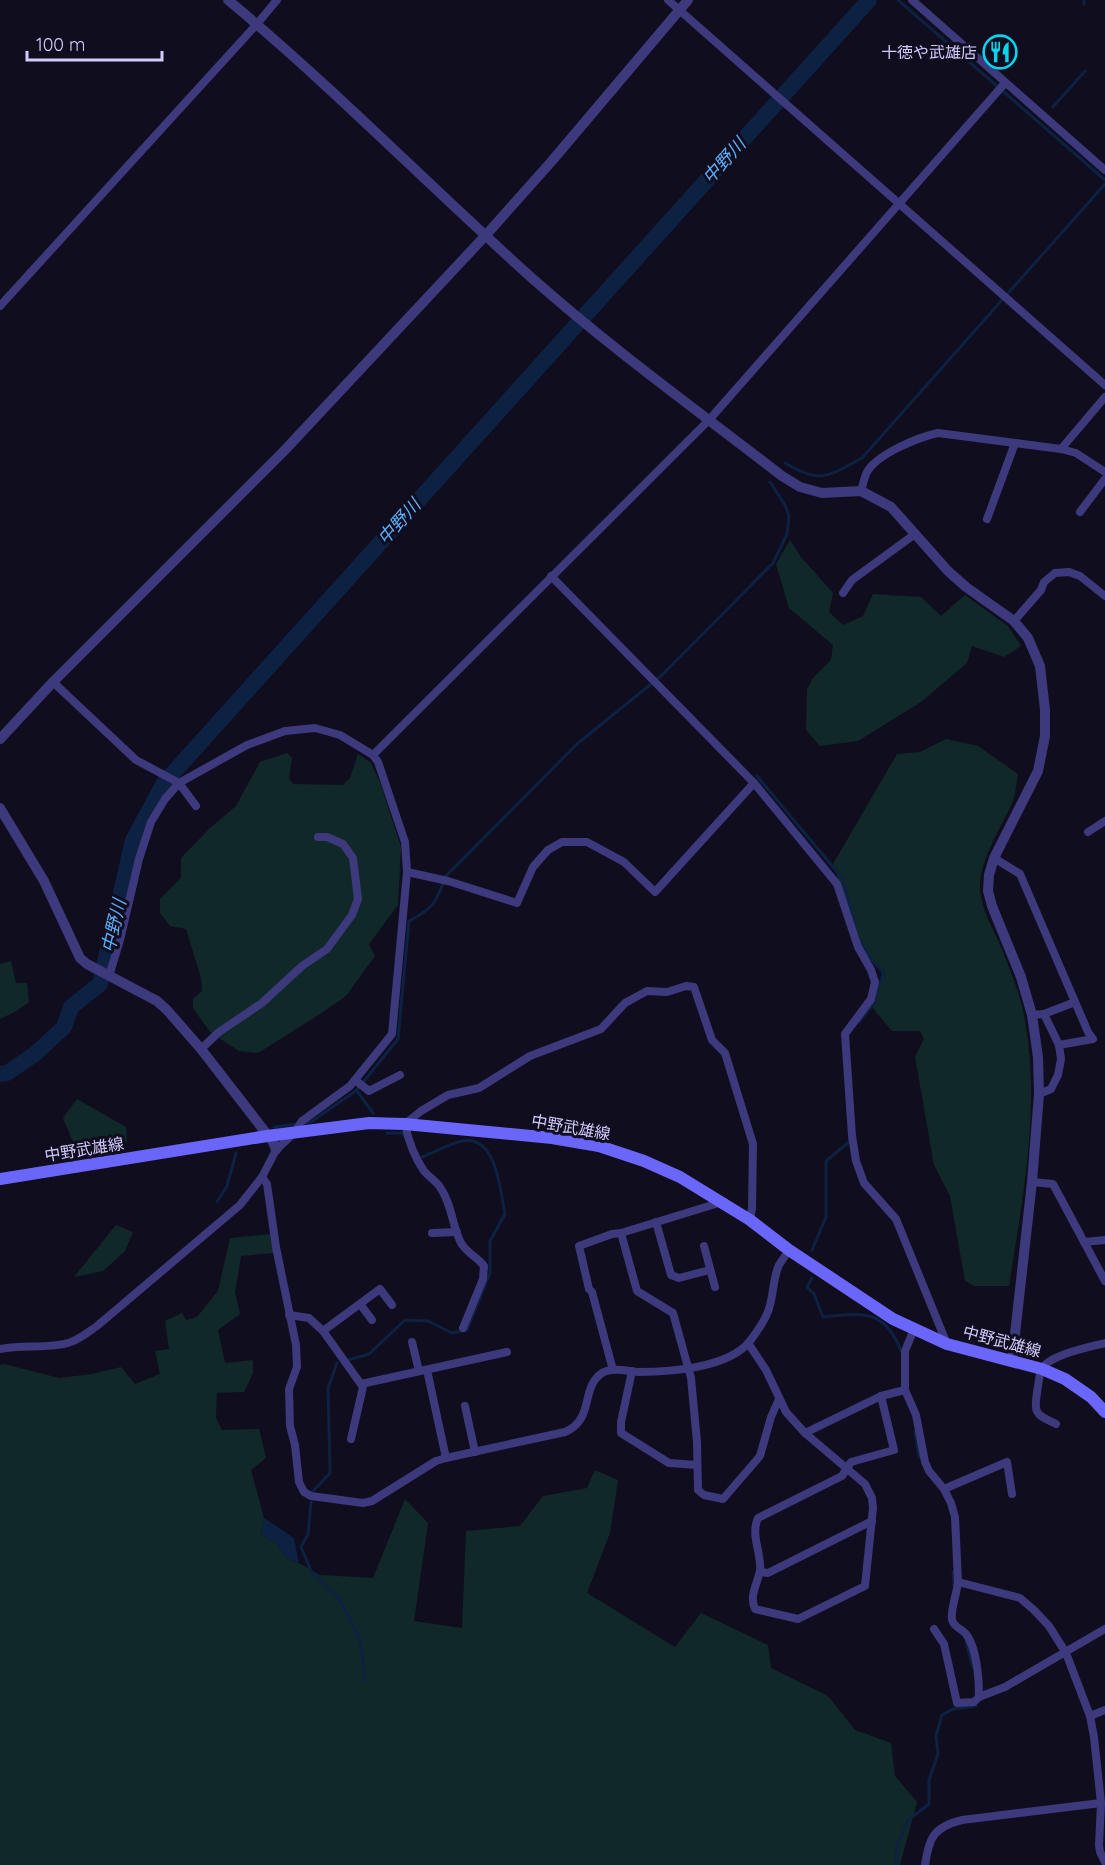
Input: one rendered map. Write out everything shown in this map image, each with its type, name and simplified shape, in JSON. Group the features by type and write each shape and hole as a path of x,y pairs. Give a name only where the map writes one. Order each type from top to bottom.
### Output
{"main road":[{"name":"中野武雄線","path":"0,1179 267,1136 369,1123 405,1124 552,1138 599,1146 644,1161 680,1177 750,1220 789,1250 893,1319 947,1344 1042,1369 1065,1378 1091,1397 1105,1412"}],"street":[{"path":"228,0 303,64 575,316 782,476 800,487 822,493 861,491 891,507 948,571 966,587 1014,621 1028,638 1040,666 1045,710 1045,736 1038,771 994,858 989,875 988,891 1021,976 1032,1015 1038,1057 1039,1094 1032,1182 1012,1361"},
{"path":"0,306 277,0"},
{"path":"668,0 1105,385"},
{"path":"0,739 53,682 282,452 486,235 688,0"},
{"path":"912,0 1105,170"},
{"path":"373,755 709,420 1005,83"},
{"path":"1061,448 1105,397"},
{"path":"861,491 867,472 880,458 925,436 938,433 1061,448 1076,453 1105,472"},
{"path":"987,519 1015,443"},
{"path":"1080,512 1105,479"},
{"path":"843,593 852,580 915,534"},
{"path":"1014,621 1041,590 1044,582 1055,573 1069,572 1080,576 1105,596"},
{"path":"551,576 754,783 837,884 858,947 875,982 871,999 846,1039 852,1136 856,1161 864,1183 896,1220 947,1344"},
{"path":"53,682 136,760 179,783 196,806"},
{"path":"0,1349 13,1346 68,1343 97,1326 240,1205 262,1177 276,1150 295,1132 302,1121 350,1086 392,1034 407,872 405,842 378,762 373,755 340,735 315,728 285,731 247,745 179,783 165,799 152,822 139,859 109,976"},
{"path":"407,872 517,903 533,867 548,850 561,842 587,842 624,862 655,892 754,783"},
{"path":"0,808 44,881 80,958 157,1001 201,1049 273,1142 276,1150"},
{"path":"1088,832 1105,820"},
{"path":"201,1049 219,1032 262,1003 302,966 327,949 352,915 358,899 353,858 343,844 327,837 318,837"},
{"path":"994,858 1020,874 1093,1039 1059,1045"},
{"path":"463,1328 483,1279 484,1266 467,1252 460,1241 450,1207 440,1187 424,1170 414,1152 405,1124 421,1111 448,1095 479,1088 530,1056 601,1029 625,1003 647,991 667,992 686,986 694,987 711,1040 725,1053 753,1144 750,1220"},
{"path":"1032,1015 1044,1014 1075,1002"},
{"path":"1039,1094 1051,1089 1058,1075 1061,1059 1059,1045 1044,1014"},
{"path":"355,1080 369,1091 400,1075"},
{"path":"262,1177 267,1184 276,1247 296,1345 297,1366 289,1389 290,1426 295,1445 299,1482 304,1492 311,1496 342,1501 363,1503 372,1501 436,1461 574,1428 581,1420 593,1383 602,1373 613,1370 662,1372 689,1369 733,1354 748,1343 767,1313 779,1265 789,1250"},
{"path":"1032,1182 1053,1184 1105,1281"},
{"path":"613,1370 579,1246 612,1233 621,1233 722,1202"},
{"path":"656,1222 671,1275 679,1278 710,1270"},
{"path":"432,1233 457,1232"},
{"path":"621,1233 637,1291 674,1313 689,1369 697,1442 698,1490 704,1495 723,1499 760,1456 771,1417 779,1399"},
{"path":"1084,1242 1105,1240"},
{"path":"704,1246 715,1287"},
{"path":"323,1331 380,1289 392,1305"},
{"path":"360,1304 372,1320"},
{"path":"289,1315 309,1318 323,1331 363,1387 351,1439"},
{"path":"914,1329 905,1351 905,1390 916,1416 925,1462 929,1471 944,1489 955,1516 958,1582 952,1620 969,1640 977,1665 979,1697"},
{"path":"412,1342 423,1370 446,1458"},
{"path":"748,1343 766,1370 786,1412 805,1433 846,1469 865,1484 872,1498 872,1521 865,1586 798,1619 755,1609 752,1603 759,1572 754,1525 758,1518 842,1476 846,1469 851,1462 894,1450 881,1396"},
{"path":"1056,1424 1038,1415 1035,1407 1042,1369 1050,1361 1061,1356 1105,1343"},
{"path":"361,1384 507,1352"},
{"path":"632,1371 621,1432 669,1463 697,1465"},
{"path":"805,1433 881,1396 905,1390"},
{"path":"465,1406 475,1452"},
{"path":"944,1489 1007,1462 1012,1494"},
{"path":"759,1572 768,1574 872,1521"},
{"path":"958,1582 1020,1598 1049,1626 1066,1653 1090,1716 1096,1749 1101,1803 1100,1852 1105,1862"},
{"path":"934,1629 944,1644 957,1703 974,1702 979,1697 1005,1687 1105,1629"},
{"path":"1090,1716 1105,1710"},
{"path":"925,1865 928,1845 936,1832 946,1824 962,1820 1101,1803"}],"green space":[{"path":"790,540 801,557 833,593 829,612 843,625 863,616 873,594 921,597 941,616 965,595 1008,626 1021,646 1004,657 972,646 967,663 921,702 858,741 820,746 806,730 807,689 813,678 831,660 833,645 789,608 776,564"},
{"path":"946,739 978,746 1018,774 1013,801 992,844 980,879 981,898 1022,1006 1031,1076 1029,1146 1009,1286 974,1286 965,1281 950,1196 934,1165 915,1057 924,1039 920,1031 892,1031 872,1007 882,973 862,951 833,864 897,754 920,752"},
{"path":"287,753 292,758 289,778 293,784 343,785 350,778 358,754 371,763 381,785 401,847 398,905 369,944 375,956 346,996 258,1053 239,1051 210,1032 193,1008 193,999 202,991 201,978 186,929 170,926 160,913 160,899 181,878 181,858 210,828 236,806 260,762"},
{"path":"11,961 16,983 27,983 29,1002 0,1019 0,964"},
{"path":"77,1099 126,1127 127,1142 79,1156 63,1118"},
{"path":"116,1225 133,1232 125,1251 103,1271 74,1277"},
{"path":"271,1234 274,1253 241,1256 235,1293 240,1314 218,1330 225,1363 253,1360 253,1373 244,1392 217,1393 216,1418 222,1430 259,1429 266,1458 251,1470 264,1518 261,1535 277,1543 286,1558 320,1575 373,1578 405,1499 428,1523 414,1621 462,1628 466,1531 520,1526 543,1496 587,1488 595,1470 618,1480 610,1533 587,1593 675,1647 701,1613 768,1645 771,1668 828,1696 855,1730 891,1743 895,1776 917,1802 900,1865 0,1865 0,1365 4,1364 59,1378 92,1374 121,1367 135,1384 160,1374 155,1351 169,1349 165,1321 182,1313 186,1320 197,1317 218,1291 230,1238"}],"water":[{"path":"264,1518 294,1538 299,1563 286,1558 277,1543 261,1535"}],"waterway":[{"name":"中野川","path":"0,1074 7,1073 35,1054 64,1027 71,1007 100,984 133,840 164,783 869,0"},
{"path":"898,0 1105,180"},
{"path":"1053,107 1085,71"},
{"path":"785,463 808,474 825,476 862,458 1105,184"},
{"path":"274,1127 311,1122 357,1090 398,1039 409,921 429,908 437,898 446,876 577,744 661,676 773,563 787,534 789,516 785,505 770,482"},
{"path":"757,776 843,879 856,930"},
{"path":"859,939 874,963 882,969 884,977 879,984 874,1003 859,1022"},
{"path":"357,1091 373,1113"},
{"path":"387,1133 403,1133 404,1136"},
{"path":"812,1250 826,1217 826,1161 850,1140"},
{"path":"348,1360 369,1354 405,1320 428,1321 452,1333 467,1330 490,1273 490,1241 505,1214 495,1166 490,1155 483,1146 474,1141 462,1141 422,1157"},
{"path":"217,1202 227,1186 236,1153"},
{"path":"812,1278 807,1287 814,1294 823,1317 861,1315 880,1321 895,1338 902,1353"},
{"path":"312,1492 330,1473 328,1388 337,1363"},
{"path":"915,1432 919,1457"},
{"path":"311,1502 308,1534 301,1547 312,1573 339,1598 360,1639 365,1681"},
{"path":"953,1572 954,1586"},
{"path":"966,1642 973,1667"},
{"path":"896,1865 897,1846 908,1820 929,1804 929,1780 938,1754 936,1736 942,1715 953,1709 976,1706"}],"place":[{"name":"十徳や武雄店","path":"1000,52"}]}
